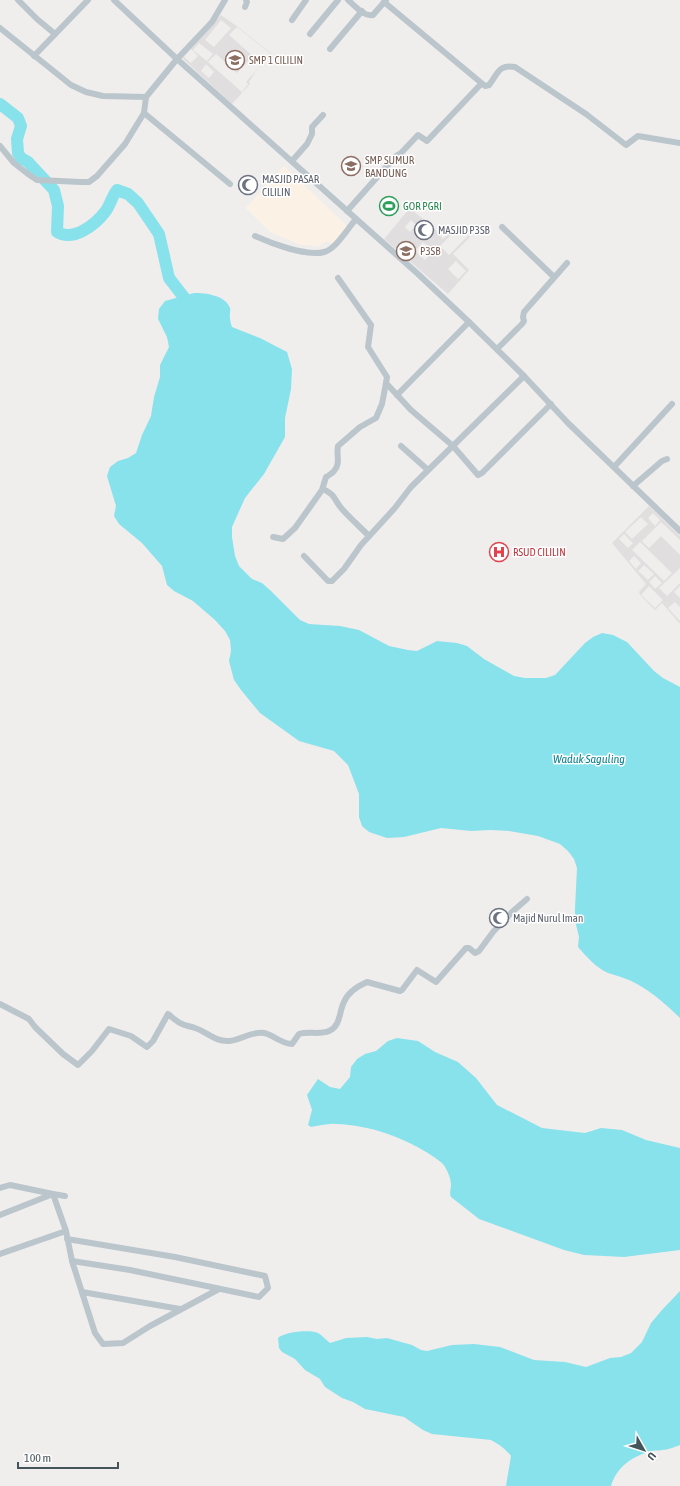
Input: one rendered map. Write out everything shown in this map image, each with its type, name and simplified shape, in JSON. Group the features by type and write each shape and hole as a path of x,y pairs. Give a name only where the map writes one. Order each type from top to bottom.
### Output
{"street":[{"path":"18,0 55,34"},
{"path":"34,56 88,0"},
{"path":"114,0 121,2 177,59 469,322 524,376 568,423 680,531"},
{"path":"0,146 14,163 37,180 89,182 97,176 125,144 144,113 146,97 177,59 212,22 225,0"},
{"path":"245,7 247,2 246,0"},
{"path":"292,20 306,0"},
{"path":"310,34 338,0"},
{"path":"348,0 368,15 373,15 385,1 485,86 489,85 504,66 515,67 586,114 626,145 638,136 680,143"},
{"path":"330,49 362,11"},
{"path":"0,28 34,56 47,64 71,85 86,92 103,96 146,97"},
{"path":"347,211 396,156 401,153 418,135 427,141 430,139 481,84"},
{"path":"144,113 230,184"},
{"path":"292,161 307,144 312,134 312,127 323,115"},
{"path":"255,236 289,248 313,252 324,252 334,246 356,219"},
{"path":"502,227 554,278"},
{"path":"497,349 522,324 524,321 524,312 567,263"},
{"path":"273,537 280,540 285,538 295,528 323,489 326,477 332,474 337,468 338,446 360,427 376,418 382,404 387,377 368,348 371,325 338,278"},
{"path":"398,396 469,322"},
{"path":"304,556 328,581 331,581 344,569 369,536 394,509 411,487 524,376"},
{"path":"386,382 411,410 453,446 480,475 551,404"},
{"path":"614,467 672,404"},
{"path":"401,446 428,470"},
{"path":"633,486 662,461 667,459"},
{"path":"323,489 337,499 340,507 369,536"},
{"path":"0,1004 29,1019 35,1027 63,1054 78,1065 92,1051 109,1029 131,1036 147,1047 153,1041 168,1014 180,1023 195,1028 211,1037 222,1040 228,1041 245,1038 252,1033 258,1032 272,1035 286,1044 292,1044 299,1034 324,1033 334,1028 340,1017 343,1002 348,995 367,982 400,991 417,970 436,982 466,948 469,948 475,953 479,951 493,932 528,898"},
{"path":"0,1188 10,1185 65,1196"},
{"path":"0,1215 53,1194"},
{"path":"53,1194 66,1231 72,1261 95,1333 103,1344 123,1343 180,1309 219,1289"},
{"path":"0,1254 66,1231"},
{"path":"68,1239 175,1257 265,1276 268,1288 259,1296 130,1270 72,1261"},
{"path":"82,1292 180,1309"}],"shaded area":[{"name":"SMP 1 CILILIN","path":"221,15 238,27 272,54 256,71 249,82 250,84 232,104 181,57","holes":["221,20 231,28 214,47 205,40","237,27 271,54 246,82 248,84 242,92 208,62 216,54 237,73 253,56 229,35","199,43 213,54 207,61 193,50","191,49 198,56 191,63 184,57","206,64 214,72 209,78 201,71"]},
{"path":"284,166 347,226 332,244 327,241 318,246 301,245 270,232 246,208"},
{"name":"P3SB","path":"410,208 436,230 443,239 458,224 470,237 453,254 469,270 448,294 384,239","holes":["411,220 416,225 410,232 405,227","423,220 434,229 424,240 414,230","459,227 468,236 449,255 440,246","423,242 433,251 425,260 415,251","456,261 466,271 458,279 448,269"]},
{"path":"649,506 680,536 680,540 661,522 642,541 649,548 661,536 680,555 680,568 659,588 667,596 680,583 680,586 674,592 680,598 680,607 675,602 668,608 680,621 680,624 662,603 655,610 641,596 639,592 646,584 612,543","holes":["653,513 660,520 655,526 648,518","641,517 648,524 632,539 625,532","624,534 633,543 628,548 619,539","640,542 672,573 664,581 632,550","634,556 641,563 636,569 629,561","644,565 654,574 648,580 638,571","655,576 662,583 655,589 649,582","649,586 663,600 655,608 641,595"]}],"water":[{"name":"Waduk Saguling","path":"194,293 209,294 224,300 230,308 230,321 232,327 260,338 287,352 292,369 291,389 285,418 285,437 264,474 245,498 232,527 232,537 235,556 239,566 252,579 262,583 300,620 309,624 340,626 359,630 389,646 408,650 417,651 437,641 457,643 467,646 484,659 514,676 525,678 546,678 555,675 585,643 602,633 613,635 627,642 654,671 663,678 680,687 680,1018 670,1008 643,988 599,968 578,947 579,937 575,920 577,868 574,859 560,844 538,836 509,831 471,831 441,828 404,837 387,838 369,832 362,826 359,817 359,794 348,765 334,751 299,741 260,713 234,680 229,661 231,651 230,640 225,631 193,601 174,591 167,585 162,566 142,543 119,524 114,516 116,506 107,476 110,467 118,461 128,458 136,453 142,435 151,416 154,397 160,377 160,365 169,347 167,337 158,319 159,309 165,301"},
{"path":"397,1038 418,1041 435,1052 458,1062 476,1078 497,1105 542,1128 585,1133 601,1128 622,1130 646,1140 680,1148 680,1250 624,1257 584,1255 564,1250 479,1219 451,1197 450,1180 443,1164 423,1150 400,1138 375,1130 349,1125 327,1124 311,1127 308,1125 312,1110 307,1095 318,1079 330,1087 340,1089 350,1077 351,1067 357,1059 365,1054 376,1051 388,1041"},
{"path":"680,1291 680,1445 666,1450 645,1453 632,1459 617,1473 611,1486 506,1486 511,1456 491,1440 432,1434 423,1430 404,1417 365,1409 342,1398 325,1387 320,1379 305,1370 295,1359 282,1352 279,1348 278,1338 281,1336 309,1331 318,1333 330,1343 346,1338 387,1338 427,1351 452,1345 474,1344 500,1347 534,1360 565,1362 586,1367 610,1358 621,1357 631,1353 642,1342 651,1323"}],"waterway":[{"path":"0,104 18,118 21,126 17,139 18,153 21,158 28,162 54,190 58,206 57,232 63,235 70,235 83,231 101,217 117,190 128,194 138,203 159,234 169,278 189,304 191,310"}],"place":[{"name":"SMP 1 CILILIN","path":"235,60"},
{"name":"SMP SUMUR BANDUNG","path":"351,166"},
{"name":"MASJID PASAR CILILIN","path":"248,185"},
{"name":"GOR PGRI","path":"389,206"},
{"name":"MASJID P3SB","path":"424,230"},
{"name":"P3SB","path":"406,251"},
{"name":"RSUD CILILIN","path":"499,552"},
{"name":"Majid Nurul Iman","path":"499,918"}]}
